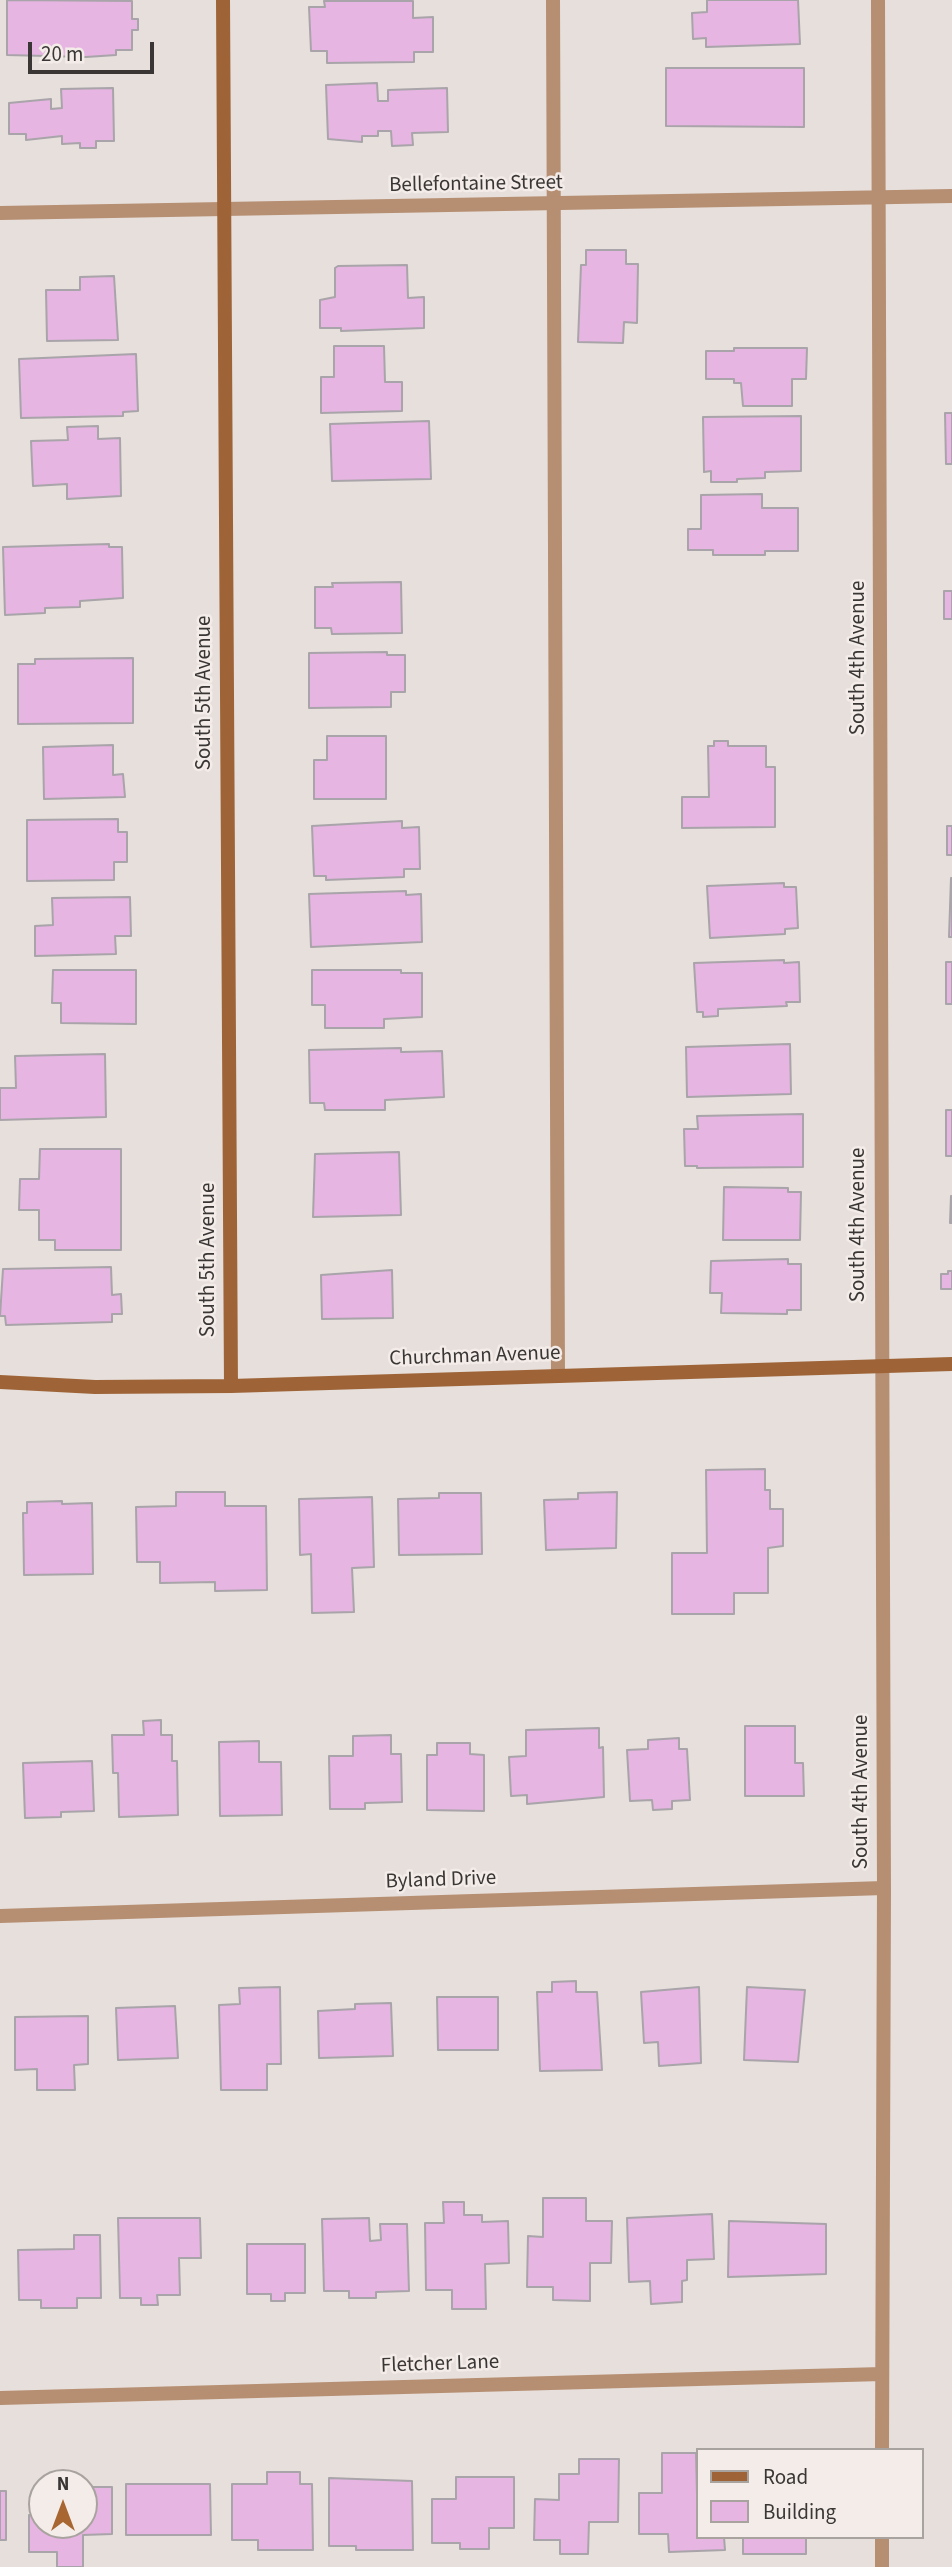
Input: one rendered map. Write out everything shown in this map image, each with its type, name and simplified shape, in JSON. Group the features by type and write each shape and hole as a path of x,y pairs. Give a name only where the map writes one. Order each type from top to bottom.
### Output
{"street":[{"name":"South 5th Avenue","path":"223,0 230,1386"},
{"path":"552,0 558,1376"},
{"name":"South 4th Avenue","path":"878,0 880,1366 884,1888 882,2448"},
{"name":"Bellefontaine Street","path":"0,213 952,196"},
{"name":"Churchman Avenue","path":"0,1382 95,1387 230,1386 952,1363"},
{"name":"Byland Drive","path":"0,1916 884,1888"},
{"name":"Fletcher Lane","path":"0,2398 882,2374"},
{"path":"882,2539 882,2567"}],"building":[{"path":"7,0 132,1 132,19 138,19 138,30 132,30 132,50 116,50 116,55 86,57 7,55"},
{"path":"707,0 798,0 800,44 706,47 706,38 693,39 692,13 707,12"},
{"path":"324,1 413,1 413,18 433,17 433,52 414,52 414,62 327,63 327,51 311,51 309,7 325,7"},
{"path":"666,68 804,68 804,127 666,126"},
{"path":"377,83 378,101 388,101 388,90 447,88 448,132 412,133 413,145 392,146 391,131 378,131 378,136 362,136 362,142 328,139 326,85"},
{"path":"113,88 114,141 96,141 96,148 80,148 80,143 62,144 62,136 26,140 26,134 9,134 9,103 51,99 51,109 62,108 61,89"},
{"path":"586,250 626,250 626,264 638,264 637,323 624,322 623,343 578,342 581,265 586,265"},
{"path":"407,265 408,298 424,297 424,328 341,331 341,328 320,328 320,300 335,297 335,268"},
{"path":"114,276 118,340 47,341 46,290 80,290 80,277"},
{"path":"334,346 384,346 385,382 402,382 402,411 321,413 321,377 334,377"},
{"path":"734,348 807,348 806,379 792,379 792,406 743,406 741,383 734,383 734,379 706,379 706,351 734,351"},
{"path":"136,354 138,411 123,412 123,416 21,418 19,359"},
{"path":"945,413 952,413 952,464 946,464"},
{"path":"801,416 801,471 765,472 765,478 737,479 737,482 711,482 711,471 704,472 703,417"},
{"path":"429,421 431,479 332,481 330,424"},
{"path":"98,426 98,439 120,438 121,496 67,499 67,484 33,486 31,441 68,440 67,427"},
{"path":"762,494 762,508 798,508 798,551 765,551 765,555 713,555 713,550 688,550 688,529 701,529 701,495"},
{"path":"109,544 109,547 122,547 123,598 80,601 80,607 45,608 45,613 5,615 3,547"},
{"path":"401,582 402,633 332,634 331,628 315,628 315,587 333,587 332,583"},
{"path":"944,591 952,591 952,619 944,619"},
{"path":"387,652 387,655 405,655 405,692 391,692 391,707 309,708 309,653"},
{"path":"133,658 133,723 18,724 18,664 35,664 35,659"},
{"path":"327,736 386,736 386,799 314,799 314,760 327,760"},
{"path":"714,741 728,741 728,746 766,746 766,767 775,767 775,827 682,828 682,797 709,797 708,746 714,746"},
{"path":"113,745 113,775 123,774 125,797 44,799 43,747"},
{"path":"118,819 118,832 127,832 127,862 114,862 114,880 27,881 27,820"},
{"path":"402,821 402,828 419,827 420,869 404,869 404,877 326,880 326,876 314,876 312,826"},
{"path":"947,826 952,826 952,855 947,855"},
{"path":"951,878 952,937 949,937"},
{"path":"784,883 784,887 796,887 798,928 785,929 785,934 710,938 707,886"},
{"path":"406,891 406,895 421,894 422,942 311,947 309,894"},
{"path":"130,897 131,936 115,936 116,954 35,956 35,926 53,925 52,898"},
{"path":"784,960 784,963 799,962 800,1002 786,1002 787,1006 718,1009 718,1016 703,1017 703,1012 697,1012 694,963"},
{"path":"946,962 952,962 952,1004 946,1004"},
{"path":"53,970 136,970 136,1024 61,1023 61,1003 52,1003"},
{"path":"312,970 401,970 401,973 422,973 422,1017 384,1019 384,1028 325,1028 325,1005 312,1005"},
{"path":"790,1044 791,1094 687,1097 686,1047"},
{"path":"401,1048 401,1052 442,1051 444,1097 385,1100 385,1110 325,1110 324,1103 310,1103 309,1050"},
{"path":"105,1054 106,1117 0,1120 0,1088 16,1088 15,1056"},
{"path":"946,1110 952,1110 952,1156 946,1156"},
{"path":"803,1114 803,1167 685,1166 684,1129 698,1129 697,1116"},
{"path":"40,1149 121,1149 121,1250 55,1250 55,1240 39,1240 39,1210 19,1210 20,1179 39,1179"},
{"path":"399,1152 401,1215 313,1217 315,1154"},
{"path":"724,1187 788,1188 788,1192 801,1192 800,1240 723,1240"},
{"path":"951,1196 952,1223 950,1223"},
{"path":"788,1259 788,1264 801,1264 801,1310 787,1310 787,1314 721,1313 722,1293 710,1293 711,1261"},
{"path":"111,1267 112,1295 121,1294 122,1314 112,1314 112,1322 6,1325 5,1316 0,1316 3,1269"},
{"path":"392,1270 393,1318 322,1319 321,1275"},
{"path":"948,1271 952,1271 952,1289 941,1289 941,1274 948,1274"},
{"path":"765,1469 765,1490 770,1490 770,1509 783,1509 783,1546 768,1548 768,1593 734,1593 734,1614 672,1614 672,1553 707,1553 706,1470"},
{"path":"176,1492 225,1492 225,1506 266,1506 267,1590 215,1591 215,1582 160,1583 160,1562 137,1562 136,1507 176,1506"},
{"path":"617,1492 616,1548 546,1550 544,1500 578,1499 578,1493"},
{"path":"439,1493 481,1493 482,1554 399,1555 398,1499 439,1498"},
{"path":"372,1497 374,1567 352,1568 354,1612 312,1613 311,1554 300,1555 299,1499"},
{"path":"62,1501 62,1504 92,1503 93,1574 24,1575 23,1513 27,1513 27,1502"},
{"path":"161,1720 161,1735 172,1735 172,1761 177,1761 178,1815 119,1817 118,1773 113,1773 112,1735 144,1735 143,1721"},
{"path":"745,1726 795,1726 795,1763 803,1763 804,1796 745,1796"},
{"path":"599,1728 599,1748 603,1747 604,1797 527,1804 527,1795 511,1796 509,1757 526,1756 526,1730"},
{"path":"391,1735 391,1754 401,1754 402,1802 365,1803 365,1809 330,1809 329,1756 353,1756 353,1736"},
{"path":"679,1738 679,1749 687,1749 690,1800 672,1801 672,1809 653,1810 652,1800 630,1801 627,1750 648,1749 648,1740"},
{"path":"259,1741 259,1762 281,1762 282,1815 220,1816 219,1742"},
{"path":"437,1743 470,1743 470,1754 484,1755 484,1811 427,1810 427,1755 437,1755"},
{"path":"92,1761 94,1811 61,1812 61,1817 25,1818 23,1763"},
{"path":"576,1981 576,1992 597,1992 602,2070 540,2071 537,1992 552,1992 552,1982"},
{"path":"280,1987 281,2064 267,2064 267,2090 221,2090 219,2005 240,2004 239,1988"},
{"path":"699,1987 701,2063 659,2066 658,2042 644,2043 641,1992"},
{"path":"747,1987 805,1990 798,2062 744,2060"},
{"path":"437,1997 498,1997 498,2050 438,2050"},
{"path":"391,2003 393,2056 319,2058 318,2011 355,2009 355,2004"},
{"path":"175,2006 178,2058 118,2060 116,2008"},
{"path":"88,2016 88,2064 74,2065 75,2090 37,2090 37,2069 15,2070 15,2017"},
{"path":"543,2198 586,2198 586,2221 612,2221 611,2263 590,2263 590,2301 553,2300 553,2287 527,2287 528,2236 543,2237"},
{"path":"443,2202 464,2202 464,2215 482,2215 482,2222 508,2221 509,2263 485,2264 486,2309 452,2309 452,2290 426,2290 425,2223 444,2223"},
{"path":"712,2214 714,2259 687,2260 687,2280 682,2281 682,2302 651,2304 650,2281 629,2282 627,2218"},
{"path":"118,2218 200,2218 201,2258 179,2258 180,2295 157,2295 158,2305 141,2305 141,2298 120,2298"},
{"path":"369,2218 370,2241 381,2240 380,2224 407,2224 409,2291 376,2292 376,2298 349,2298 349,2291 324,2291 322,2219"},
{"path":"729,2221 826,2224 826,2274 728,2277"},
{"path":"74,2235 100,2235 101,2298 77,2298 77,2308 41,2308 41,2300 19,2300 18,2250 74,2249"},
{"path":"247,2244 305,2244 305,2293 285,2293 285,2301 271,2301 271,2294 247,2294"},
{"path":"662,2453 696,2453 696,2539 724,2539 725,2550 669,2552 668,2534 639,2534 639,2493 662,2493"},
{"path":"579,2459 619,2459 618,2522 589,2522 588,2554 560,2554 560,2540 534,2540 535,2499 559,2500 559,2474 579,2474"},
{"path":"267,2472 300,2472 300,2484 312,2484 313,2550 258,2550 258,2540 232,2540 232,2484 267,2484"},
{"path":"456,2477 514,2477 514,2528 489,2528 489,2549 460,2549 460,2543 432,2543 432,2499 456,2499"},
{"path":"329,2478 412,2481 413,2550 356,2550 356,2546 329,2546"},
{"path":"126,2484 210,2484 211,2535 126,2535"},
{"path":"98,2487 112,2487 112,2534 98,2534"},
{"path":"0,2491 6,2491 6,2540 0,2540"},
{"path":"29,2539 83,2539 83,2567 57,2567 57,2552 29,2552"},
{"path":"743,2539 806,2539 806,2554 743,2554"}]}
